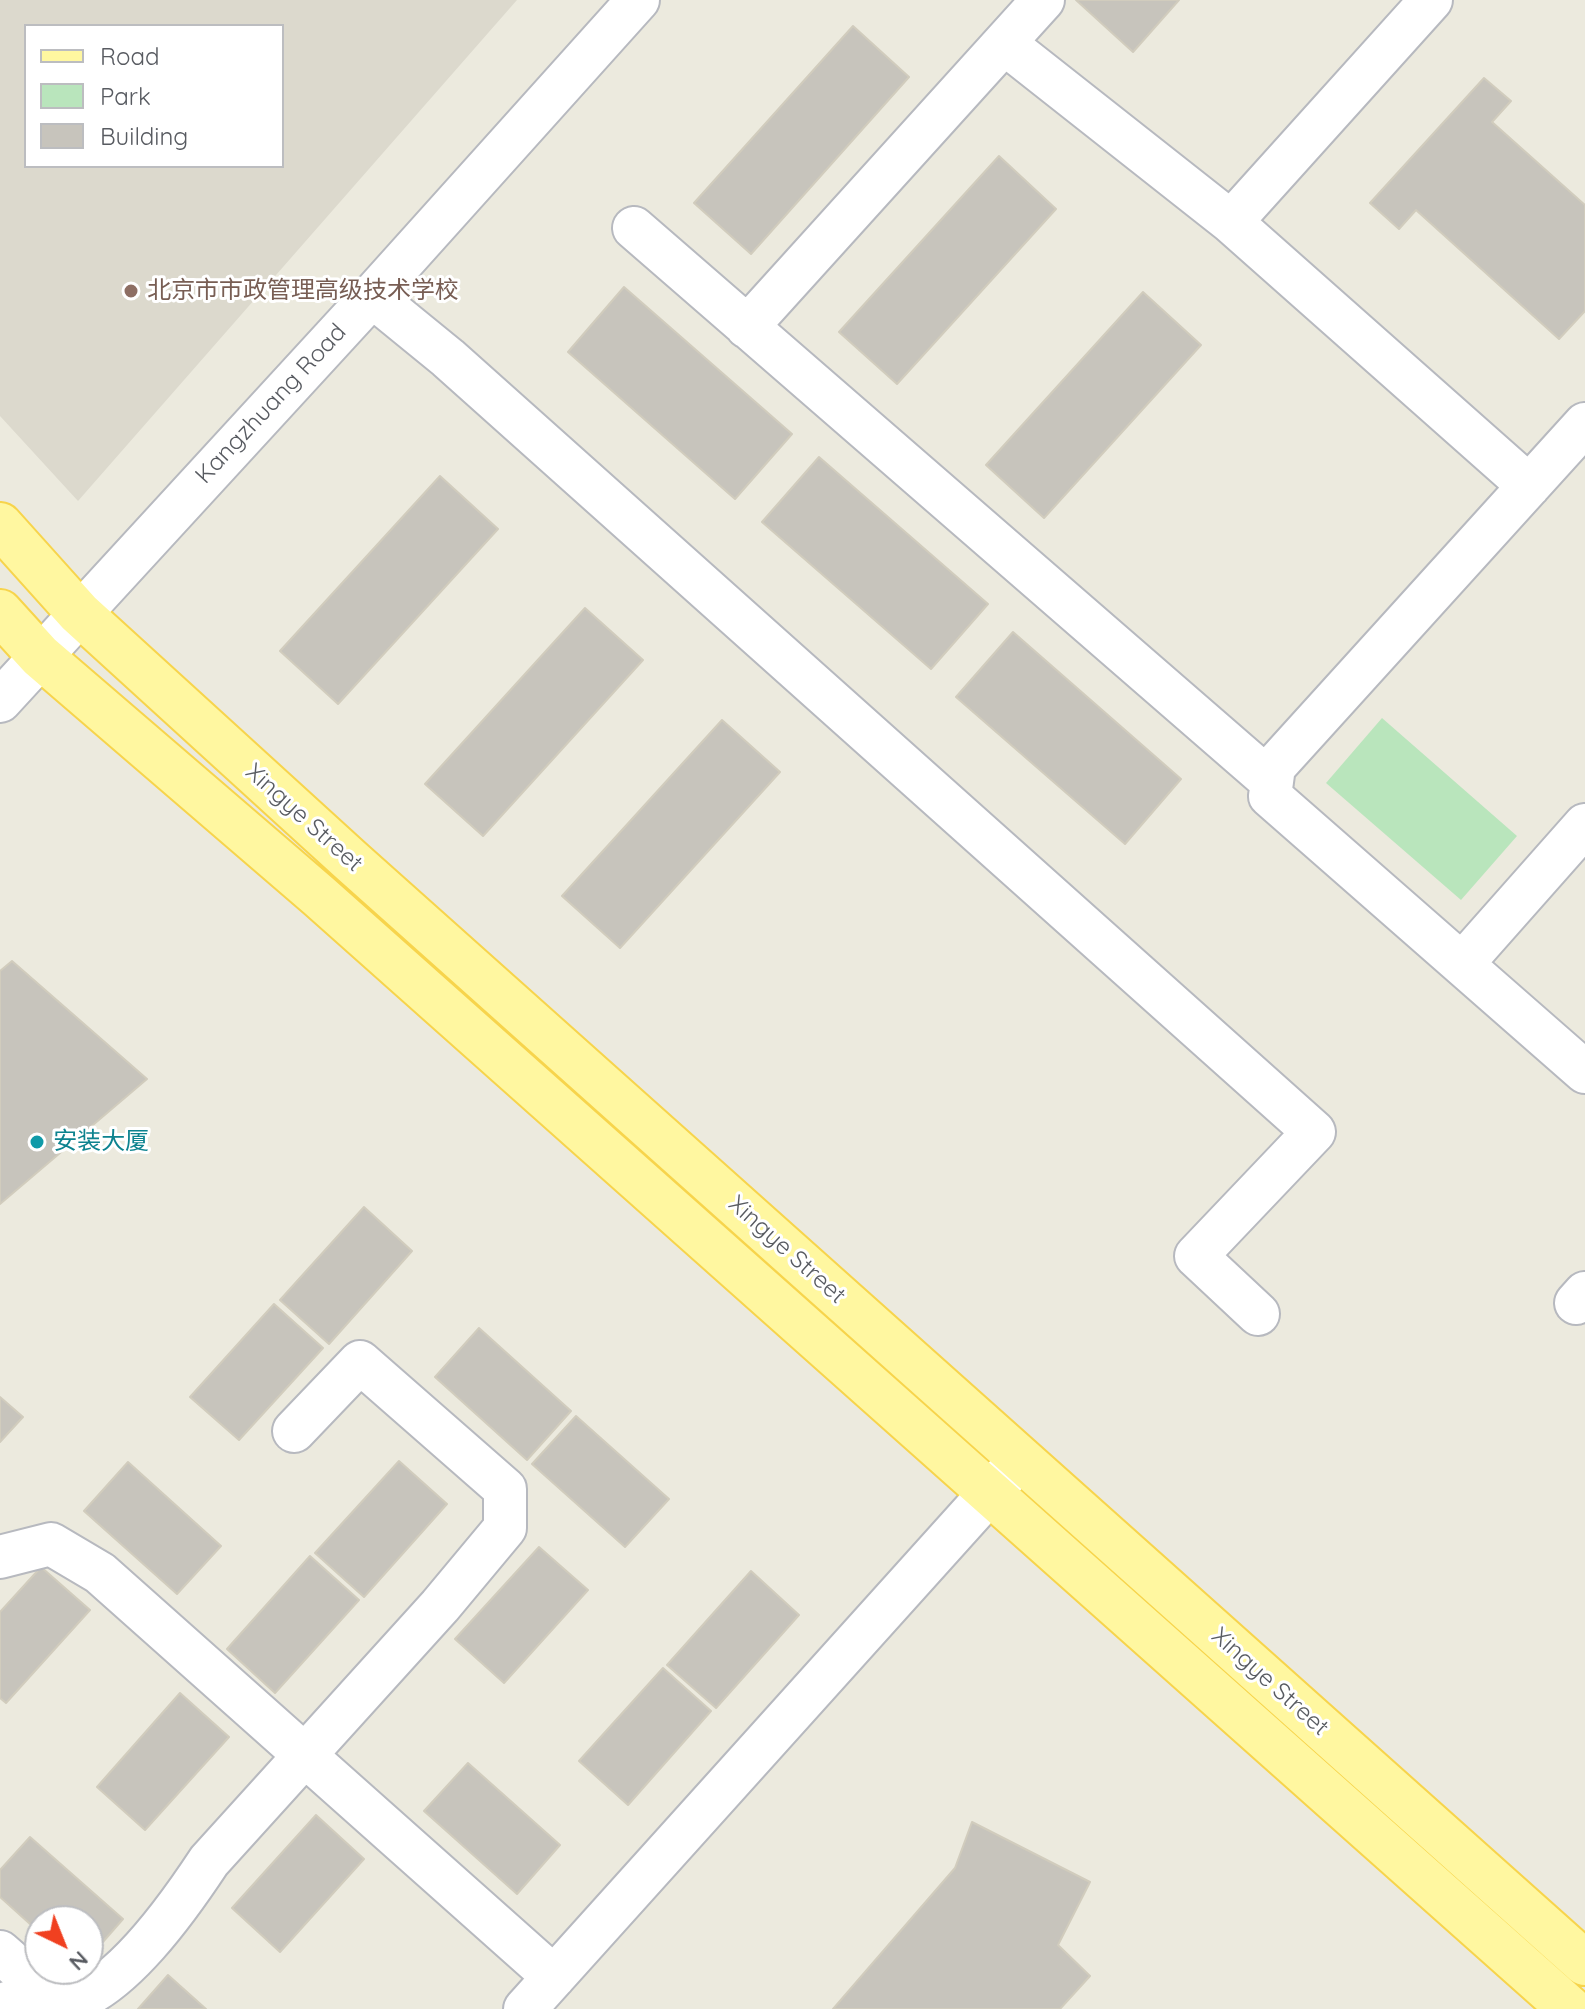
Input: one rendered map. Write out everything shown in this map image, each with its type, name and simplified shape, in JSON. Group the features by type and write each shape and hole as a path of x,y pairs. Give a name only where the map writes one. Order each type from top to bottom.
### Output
{"main road":[{"name":"Xingye Street","path":"0,525 79,613 1585,1963"},
{"name":"Xingye Street","path":"0,612 40,656 331,906 1570,2009"}],"street":[{"name":"Kangzhuang Road","path":"0,701 372,296 638,0"},
{"path":"747,327 1043,0"},
{"path":"1231,222 1431,0"},
{"path":"1004,43 1231,222 1529,486"},
{"path":"634,228 1272,782"},
{"path":"372,296 448,358 1314,1132 1196,1256 1258,1314"},
{"path":"1585,424 1274,767 1270,796 1585,1072"},
{"path":"1462,964 1585,825"},
{"path":"5,2009 10,2002 66,2003 109,1983 179,1906 209,1861 440,1606 505,1528 505,1489 360,1362 294,1431"},
{"path":"525,2009 1020,1459"},
{"path":"0,1557 51,1544 100,1573 554,1977"},
{"path":"0,1952 24,1973 81,1996"}],"shaded area":[{"name":"北京市市政管理高级技术学校","path":"0,0 517,0 78,501 0,416"}],"green space":[{"path":"1382,718 1517,836 1461,900 1326,783"}],"building":[{"path":"1076,0 1179,0 1133,52"},
{"path":"853,26 909,77 751,254 694,203"},
{"path":"1484,78 1511,101 1492,122 1585,205 1585,311 1559,339 1416,210 1399,229 1370,203"},
{"path":"999,156 1056,209 897,384 839,332"},
{"path":"624,287 792,434 735,499 568,352"},
{"path":"1143,292 1201,345 1044,518 986,465"},
{"path":"819,457 988,604 931,669 762,522"},
{"path":"440,476 498,529 338,704 280,651"},
{"path":"585,608 643,660 483,836 425,784"},
{"path":"1013,632 1181,779 1125,844 956,697"},
{"path":"722,720 780,772 620,948 562,896"},
{"name":"安装大厦","path":"12,961 147,1079 0,1204 0,971"},
{"path":"364,1207 412,1251 329,1344 280,1300"},
{"path":"274,1304 323,1348 239,1440 190,1397"},
{"path":"479,1328 571,1411 527,1460 435,1377"},
{"path":"0,1397 23,1417 0,1442"},
{"path":"576,1416 669,1499 625,1547 532,1464"},
{"path":"399,1461 447,1504 364,1597 315,1553"},
{"path":"128,1462 221,1546 177,1594 84,1511"},
{"path":"539,1547 588,1590 504,1683 455,1639"},
{"path":"310,1556 359,1600 275,1693 227,1649"},
{"path":"41,1567 90,1610 6,1703 0,1698 0,1612"},
{"path":"751,1571 799,1615 716,1708 667,1665"},
{"path":"663,1668 711,1711 628,1805 579,1761"},
{"path":"180,1693 229,1737 145,1830 97,1787"},
{"path":"468,1763 560,1845 517,1894 424,1811"},
{"path":"316,1815 364,1859 280,1952 232,1908"},
{"path":"972,1822 1090,1882 1058,1945 1090,1976 1060,2009 833,2009 955,1868"},
{"path":"30,1837 123,1919 104,1941 104,1905 24,1905 24,1919 0,1897 0,1870"},
{"path":"168,1975 206,2009 138,2009"}],"place":[{"name":"北京市市政管理高级技术学校","path":"131,291"},
{"name":"安装大厦","path":"37,1142"}]}
